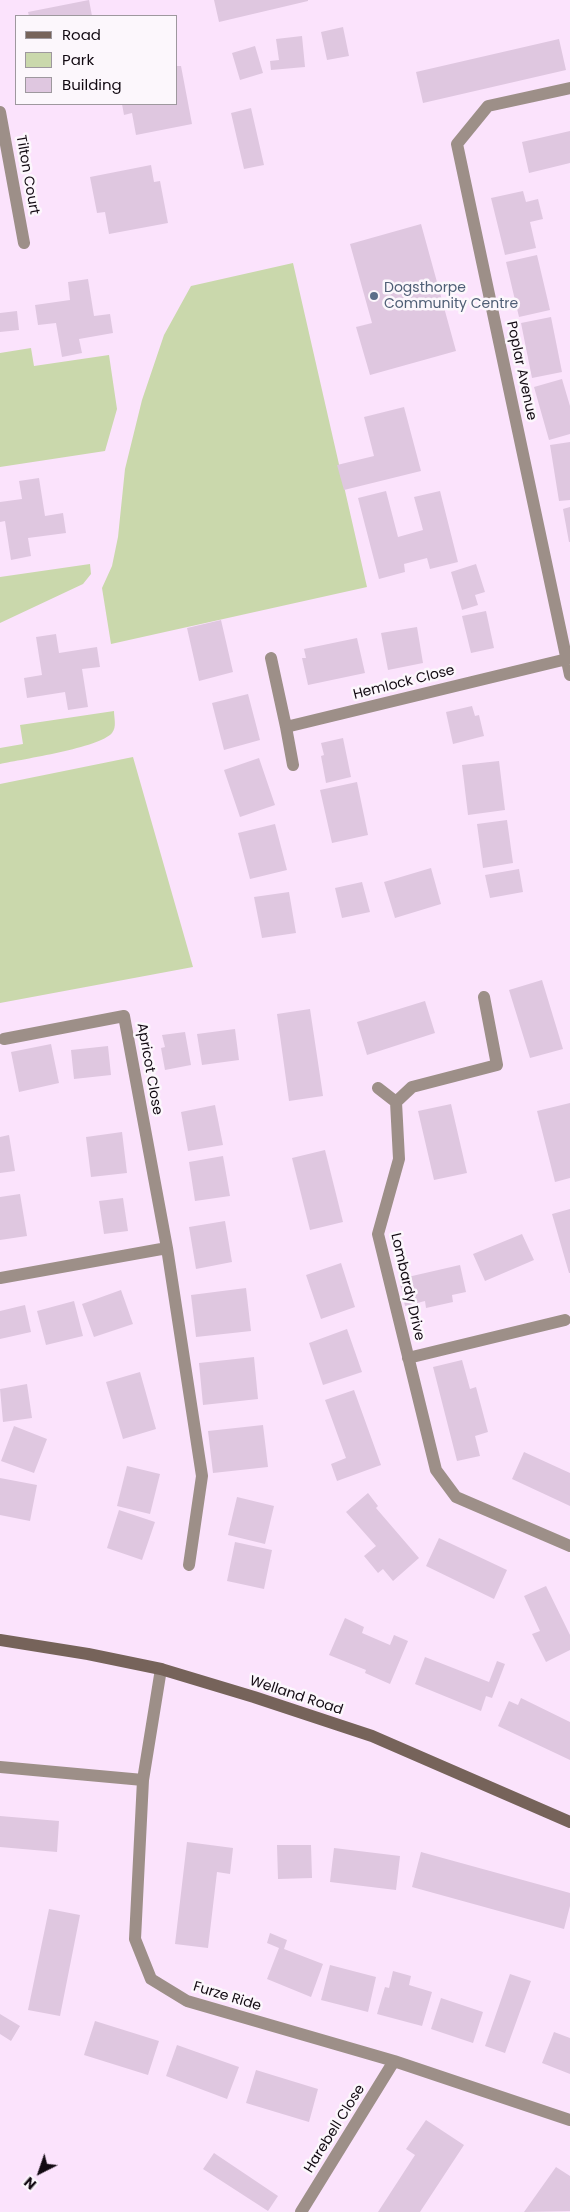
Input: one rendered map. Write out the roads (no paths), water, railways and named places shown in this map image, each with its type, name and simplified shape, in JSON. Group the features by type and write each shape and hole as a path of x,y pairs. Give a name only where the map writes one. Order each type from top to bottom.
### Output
{"street":[{"name":"Poplar Avenue","path":"570,88 488,106 458,144 570,675"},
{"name":"Tilton Court","path":"0,112 24,243"},
{"path":"271,658 292,765"},
{"name":"Hemlock Close","path":"286,727 566,659"},
{"path":"378,1088 396,1102 412,1087 497,1065 484,998"},
{"name":"Apricot Close","path":"4,1039 124,1016 167,1248 202,1476 189,1565"},
{"name":"Lombardy Drive","path":"396,1102 399,1159 378,1234 436,1470 456,1497 570,1546"},
{"path":"0,1278 167,1248"},
{"path":"408,1358 565,1320"},
{"name":"Welland Road","path":"0,1640 88,1654 161,1669 254,1697 372,1736 570,1822"},
{"name":"Furze Ride","path":"161,1669 143,1780 135,1939 151,1979 186,2001 394,2061 570,2120"},
{"path":"0,1767 143,1780"},
{"name":"Harebell Close","path":"301,2212 394,2061"}],"place":[{"name":"Dogsthorpe Community Centre","path":"374,296"}]}
